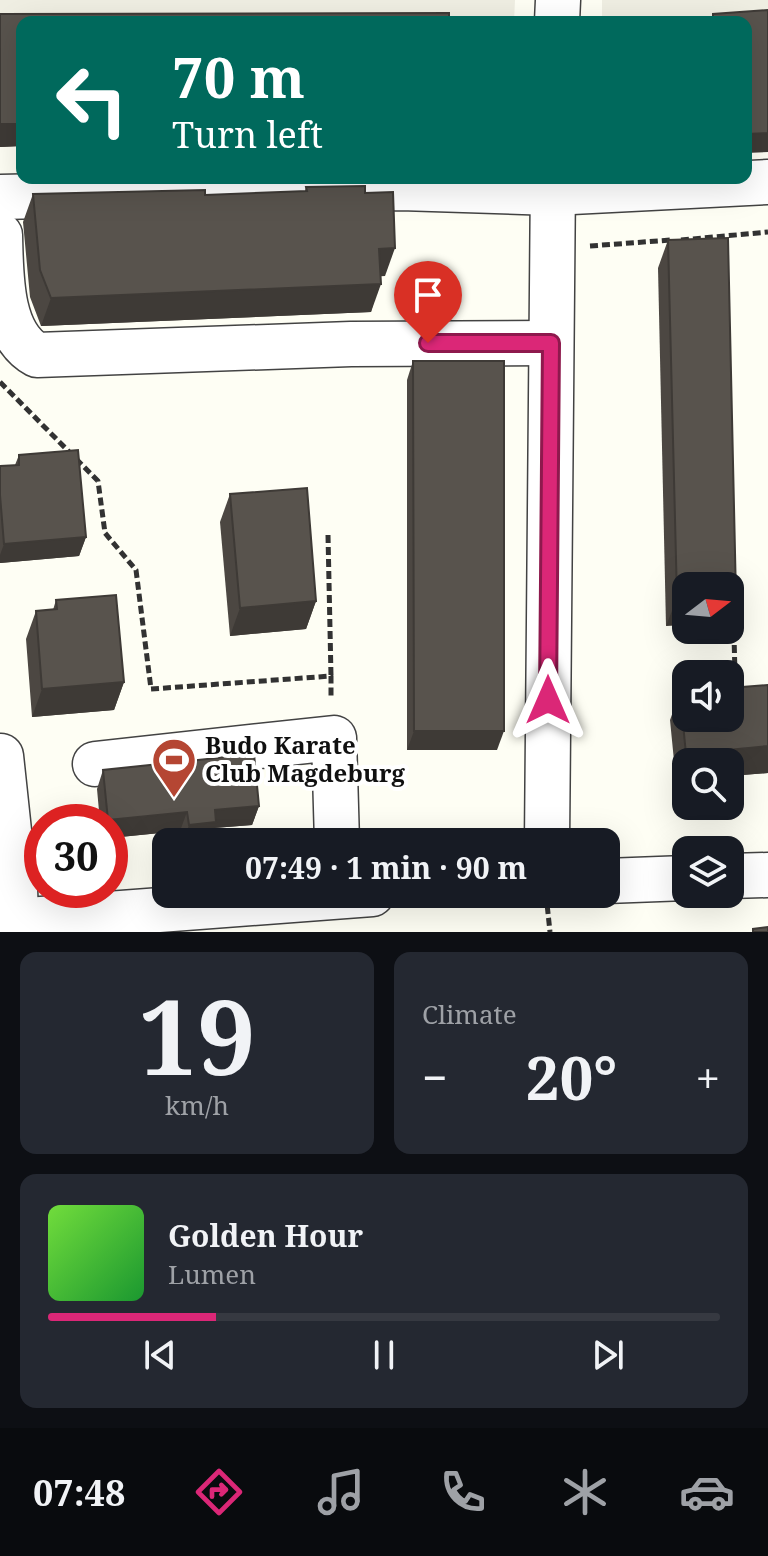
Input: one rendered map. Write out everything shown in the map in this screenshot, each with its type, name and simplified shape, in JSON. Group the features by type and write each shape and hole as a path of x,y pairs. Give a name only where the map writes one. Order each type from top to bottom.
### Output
{"street":[{"path":"0,197 660,184"},
{"path":"547,828 553,186"},
{"path":"0,235 2,296 7,323 19,342 37,355 351,344 551,343"},
{"path":"182,728 332,709"},
{"path":"95,764 332,709"},
{"path":"332,709 336,828"},
{"path":"1,756 15,887 8,921 127,922 300,908"},
{"path":"744,876 768,875"},
{"path":"620,880 672,879"}],"path":[{"path":"593,246 768,232"},
{"path":"724,236 724,249"},
{"path":"677,240 688,246"},
{"path":"0,382 98,481 105,533 136,570 151,689 332,709 328,535"},
{"path":"547,908 550,932"}],"shaded area":[{"path":"0,0 515,0 514,16 16,16 16,26 0,37"},
{"path":"602,0 768,0 768,29 752,24 752,16 602,16"}],"building":[{"path":"768,10 768,133 752,134 752,16 713,14"},
{"path":"449,13 449,16 16,16 16,124 0,124 0,14"},
{"path":"365,186 365,193 393,192 395,248 379,249 381,284 51,298 40,270 33,194 205,190 205,195"},
{"path":"728,238 735,572 676,572 668,240"},
{"path":"413,361 504,361 504,731 414,731"},
{"path":"78,450 86,537 4,544 0,466 19,465 19,455"},
{"path":"307,488 316,601 240,608 230,494"},
{"path":"116,595 124,682 42,689 36,611 57,609 56,600"},
{"path":"768,685 768,746 685,748 684,732 744,732 744,687"},
{"name":"Budo Karate Club Magdeburg","path":"254,754 259,806 215,810 216,822 189,825 187,812 128,818 128,804 106,804 103,770"},
{"path":"768,927 768,932 753,932 753,929"}],"place":[{"name":"Budo Karate Club Magdeburg","path":"174,799"}],"route":[{"path":"428,343 551,343 548,700"}]}
